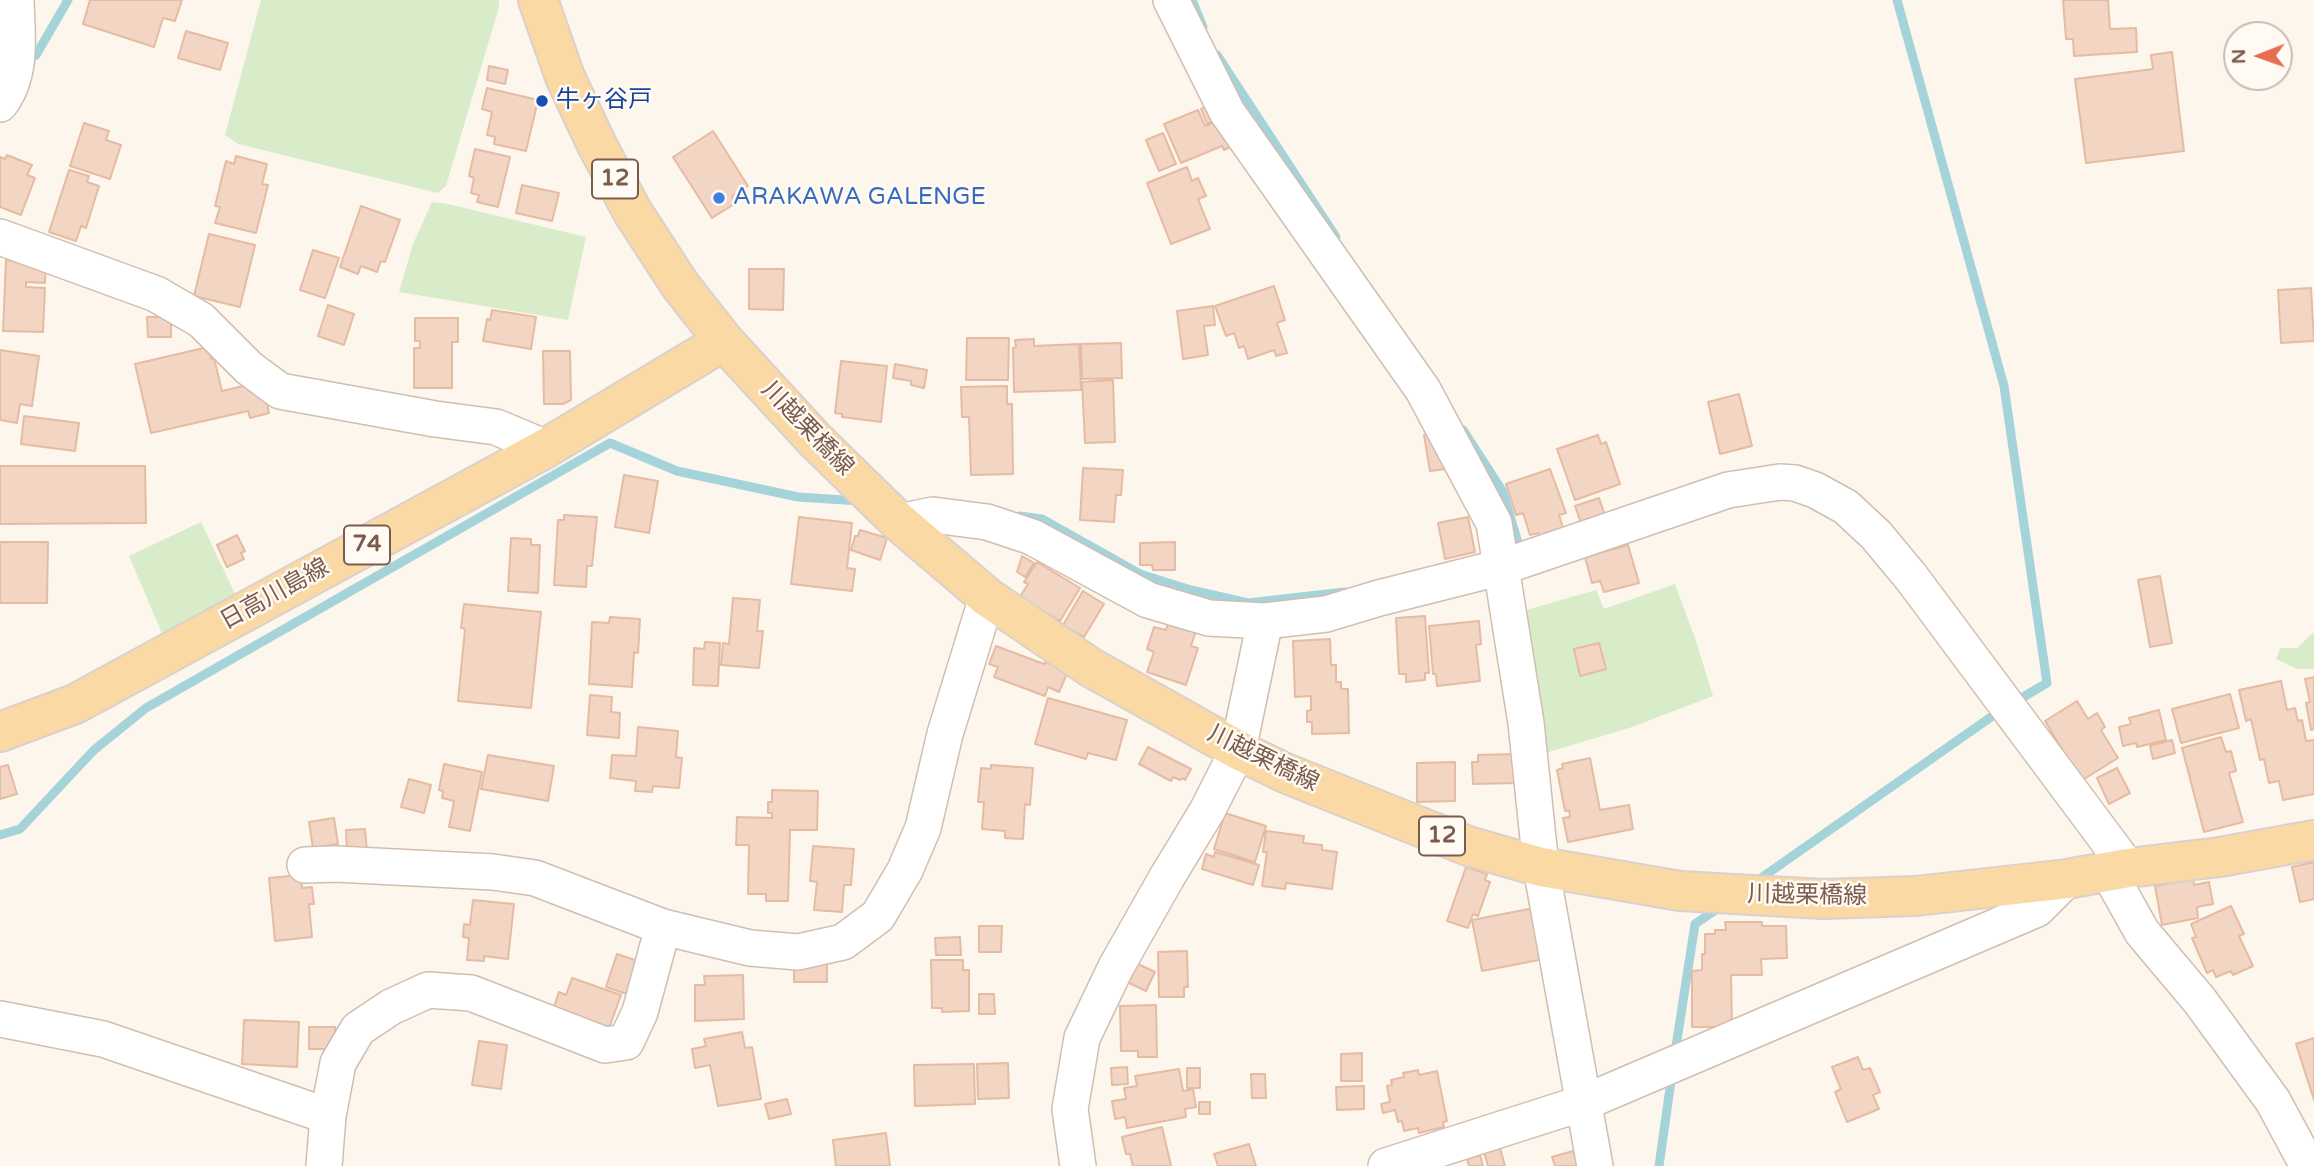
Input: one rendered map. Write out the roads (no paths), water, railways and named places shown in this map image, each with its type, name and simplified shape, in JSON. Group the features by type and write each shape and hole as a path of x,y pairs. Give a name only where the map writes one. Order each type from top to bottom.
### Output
{"main road":[{"name":"川越栗橋線","path":"538,0 565,77 632,211 680,285 724,341 814,439 899,522 987,597 1090,667 1238,750 1297,778 1455,841 1541,867 1680,891 1823,899 1916,896 2067,879 2220,857 2314,840"},
{"name":"日高川島線","path":"0,732 75,704 546,447 724,341"}],"street":[{"path":"9,86 16,0"},
{"path":"1171,0 1227,112 1423,390 1494,523 1526,723 1541,867 1595,1166"},
{"path":"0,237 156,294 201,320 249,368 280,391 435,419 496,427 546,447"},
{"path":"899,522 933,516 987,522 1032,537 1148,600 1209,618 1265,621 1326,614 1392,594 1502,567 1728,490 1780,482 1795,482 1815,490 1846,507 1876,535 1911,577 2118,870 2142,932 2200,1001 2273,1101 2308,1166"},
{"path":"305,865 336,864 494,872 535,878 663,927 750,948 798,952 843,942 878,916 905,870 923,828 945,734 987,597"},
{"path":"1078,1166 1070,1109 1082,1038 1116,967 1208,811 1238,750 1265,621"},
{"path":"1386,1166 1583,1103 2037,909 2067,879"},
{"path":"324,1166 328,1116 338,1063 358,1029 391,1007 428,990 471,993 605,1045 626,1042 640,1012 663,927"},
{"path":"0,1018 103,1039 328,1116"}],"waterway":[{"path":"26,61 36,55 68,0"},
{"path":"1192,0 1203,27"},
{"path":"1897,0 2004,386 2047,683 2013,703"},
{"path":"1217,55 1336,237"},
{"path":"1463,430 1503,492 1519,546 1513,547"},
{"path":"0,835 20,829 94,750 146,708 610,443 677,471 798,497 860,501"},
{"path":"1020,516 1042,519 1140,574 1191,590 1248,603 1344,592"},
{"path":"1754,883 2001,710"},
{"path":"1675,1053 1695,924 1720,907"},
{"path":"1659,1166 1672,1074"}],"place":[{"name":"牛ヶ谷戸","path":"542,101"},
{"name":"ARAKAWA GALENGE","path":"719,198"}]}
